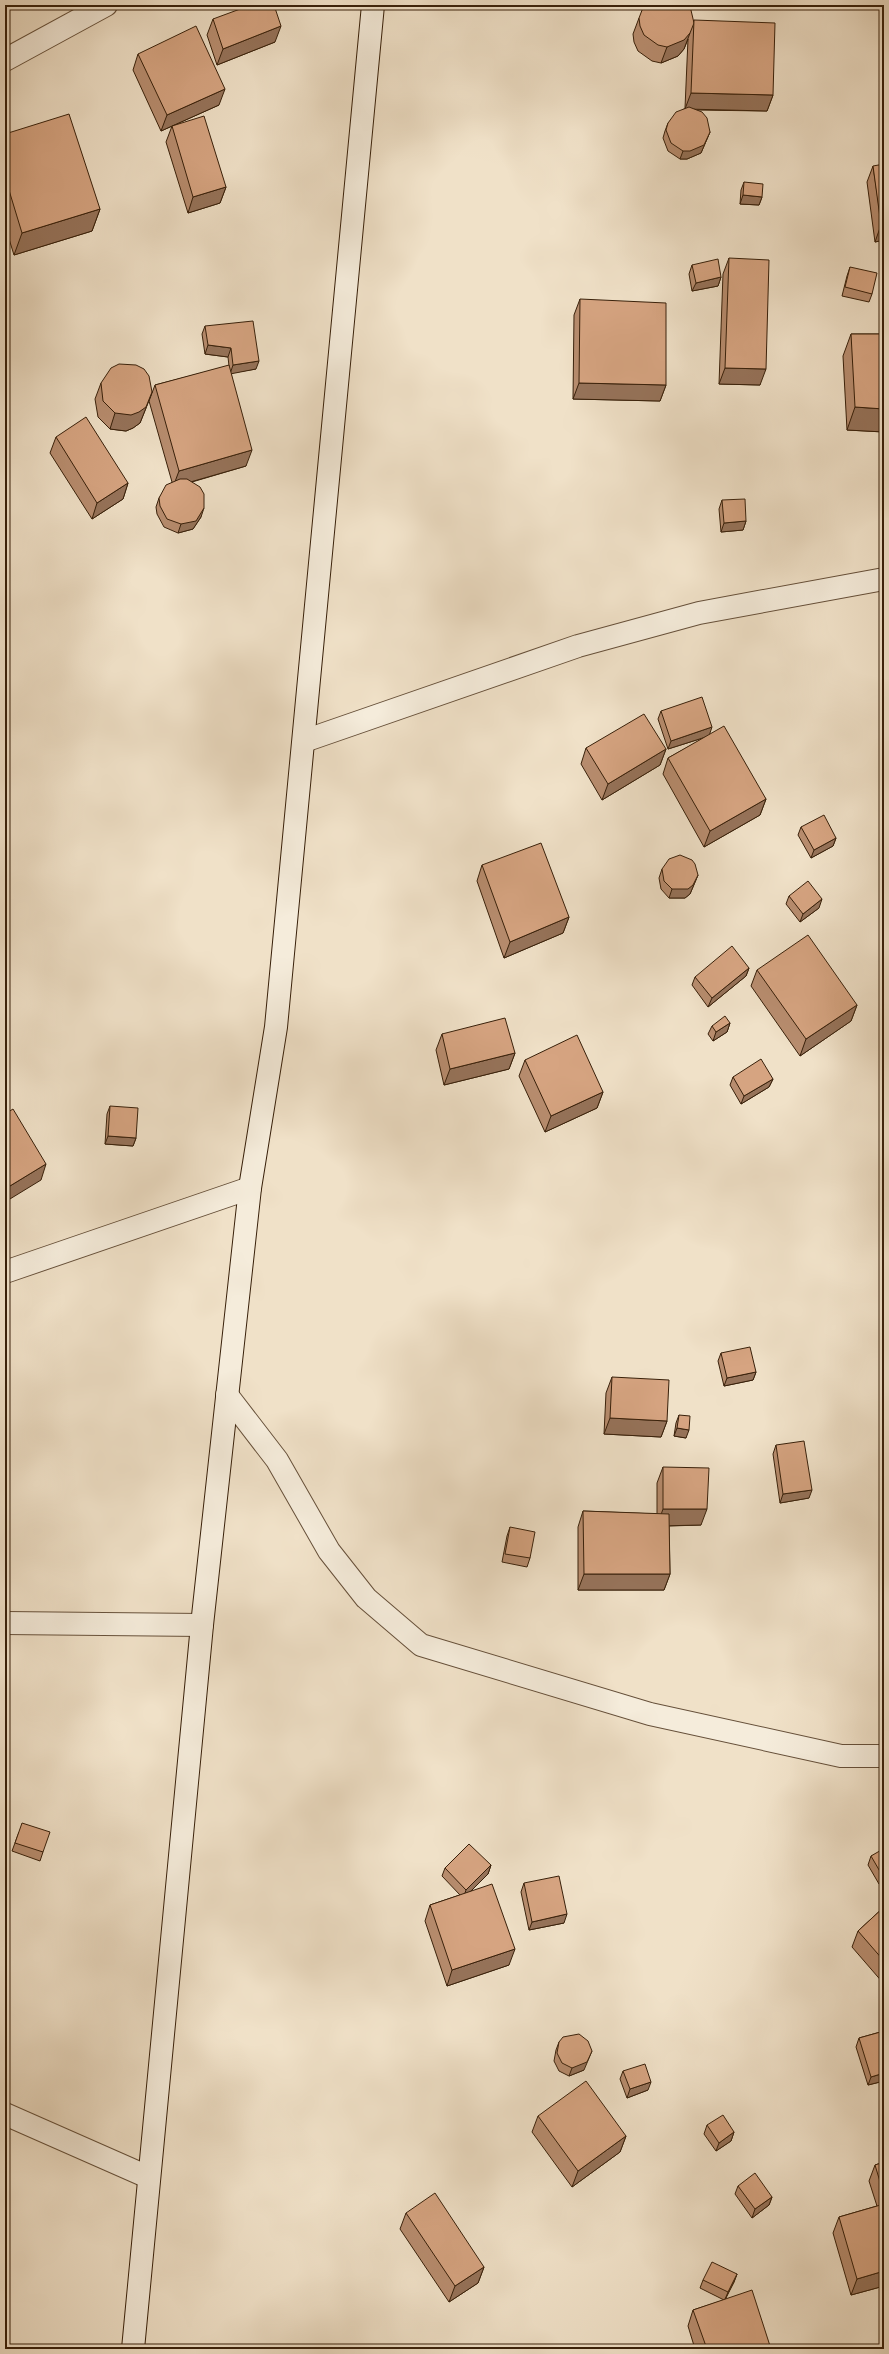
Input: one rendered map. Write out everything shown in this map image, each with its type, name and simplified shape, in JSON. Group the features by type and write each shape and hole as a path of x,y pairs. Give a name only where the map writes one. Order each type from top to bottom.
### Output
{"street":[{"path":"5,60 106,5"},
{"path":"133,2349 148,2177 202,1625 250,1188 276,1027 373,5"},
{"path":"304,741 578,646 699,613 884,579"},
{"path":"5,1272 250,1188"},
{"path":"227,1395 277,1460 330,1551 366,1598 421,1645 650,1714 841,1756 884,1756"},
{"path":"5,1623 202,1625"},
{"path":"5,2114 148,2177"}],"building":[{"path":"251,5 274,5 281,26 223,49 213,19"},
{"path":"644,5 689,5 694,23 690,33 684,40 667,47 658,45 644,35 640,26 639,18"},
{"path":"694,20 775,23 773,95 691,93"},
{"path":"196,26 225,89 167,115 138,54"},
{"path":"689,107 702,112 707,118 710,132 704,145 690,151 683,151 671,143 666,130 668,123 676,112"},
{"path":"69,114 100,209 22,233 5,177 5,134"},
{"path":"204,116 226,187 193,197 172,126"},
{"path":"884,164 884,225 881,225 873,166"},
{"path":"744,182 763,184 762,197 743,195"},
{"path":"729,258 769,260 766,369 725,368"},
{"path":"718,259 721,277 696,283 692,265"},
{"path":"850,267 877,273 872,294 845,287"},
{"path":"580,299 666,303 666,385 579,383"},
{"path":"253,321 259,361 233,365 231,348 208,345 205,326"},
{"path":"851,334 884,334 884,409 855,407"},
{"path":"119,364 136,365 144,369 149,376 152,392 146,407 131,415 115,413 103,401 101,383 111,368"},
{"path":"229,365 252,450 179,471 155,385"},
{"path":"86,417 128,483 97,503 56,437"},
{"path":"180,479 187,479 200,487 204,494 204,508 196,521 181,524 167,519 160,506 159,498 166,485"},
{"path":"745,499 746,521 724,523 722,500"},
{"path":"702,697 712,727 671,741 661,711"},
{"path":"644,714 666,749 608,784 586,748"},
{"path":"724,726 766,799 710,831 668,758"},
{"path":"824,815 836,838 814,850 801,827"},
{"path":"541,843 569,917 510,942 482,865"},
{"path":"680,855 692,860 695,864 698,875 693,885 688,889 672,889 664,881 662,869 669,859"},
{"path":"808,881 822,899 803,914 789,896"},
{"path":"808,935 857,1005 806,1039 757,970"},
{"path":"732,946 749,968 712,998 695,977"},
{"path":"725,1016 730,1023 716,1032 712,1026"},
{"path":"505,1018 515,1053 450,1069 442,1034"},
{"path":"577,1035 603,1092 551,1116 525,1060"},
{"path":"761,1059 773,1079 744,1096 733,1077"},
{"path":"110,1106 138,1108 136,1138 108,1136"},
{"path":"13,1109 46,1164 5,1189 5,1114"},
{"path":"750,1347 756,1372 727,1378 721,1353"},
{"path":"612,1377 669,1380 667,1421 610,1418"},
{"path":"679,1415 690,1416 689,1430 677,1428"},
{"path":"804,1441 812,1490 783,1494 776,1445"},
{"path":"663,1467 709,1468 707,1509 663,1509"},
{"path":"583,1511 669,1514 670,1574 584,1574"},
{"path":"510,1527 535,1532 530,1558 505,1554"},
{"path":"22,1823 50,1832 43,1852 15,1843"},
{"path":"469,1844 491,1865 466,1890 445,1868"},
{"path":"883,1849 884,1874 882,1875 871,1856"},
{"path":"559,1876 567,1914 532,1922 524,1883"},
{"path":"492,1884 515,1949 452,1970 430,1905"},
{"path":"884,1907 884,1961 858,1931"},
{"path":"884,2031 884,2073 871,2077 859,2038"},
{"path":"579,2034 588,2041 592,2051 587,2062 572,2068 562,2063 557,2053 559,2042 563,2037"},
{"path":"645,2064 651,2082 630,2089 623,2071"},
{"path":"586,2081 626,2136 578,2171 538,2116"},
{"path":"723,2115 734,2132 719,2143 707,2125"},
{"path":"884,2162 884,2195 875,2165"},
{"path":"755,2173 772,2197 755,2209 738,2186"},
{"path":"435,2193 484,2267 455,2286 406,2213"},
{"path":"884,2204 884,2271 857,2279 839,2217"},
{"path":"712,2262 737,2274 728,2292 703,2280"},
{"path":"752,2290 771,2349 707,2349 693,2310"}]}
